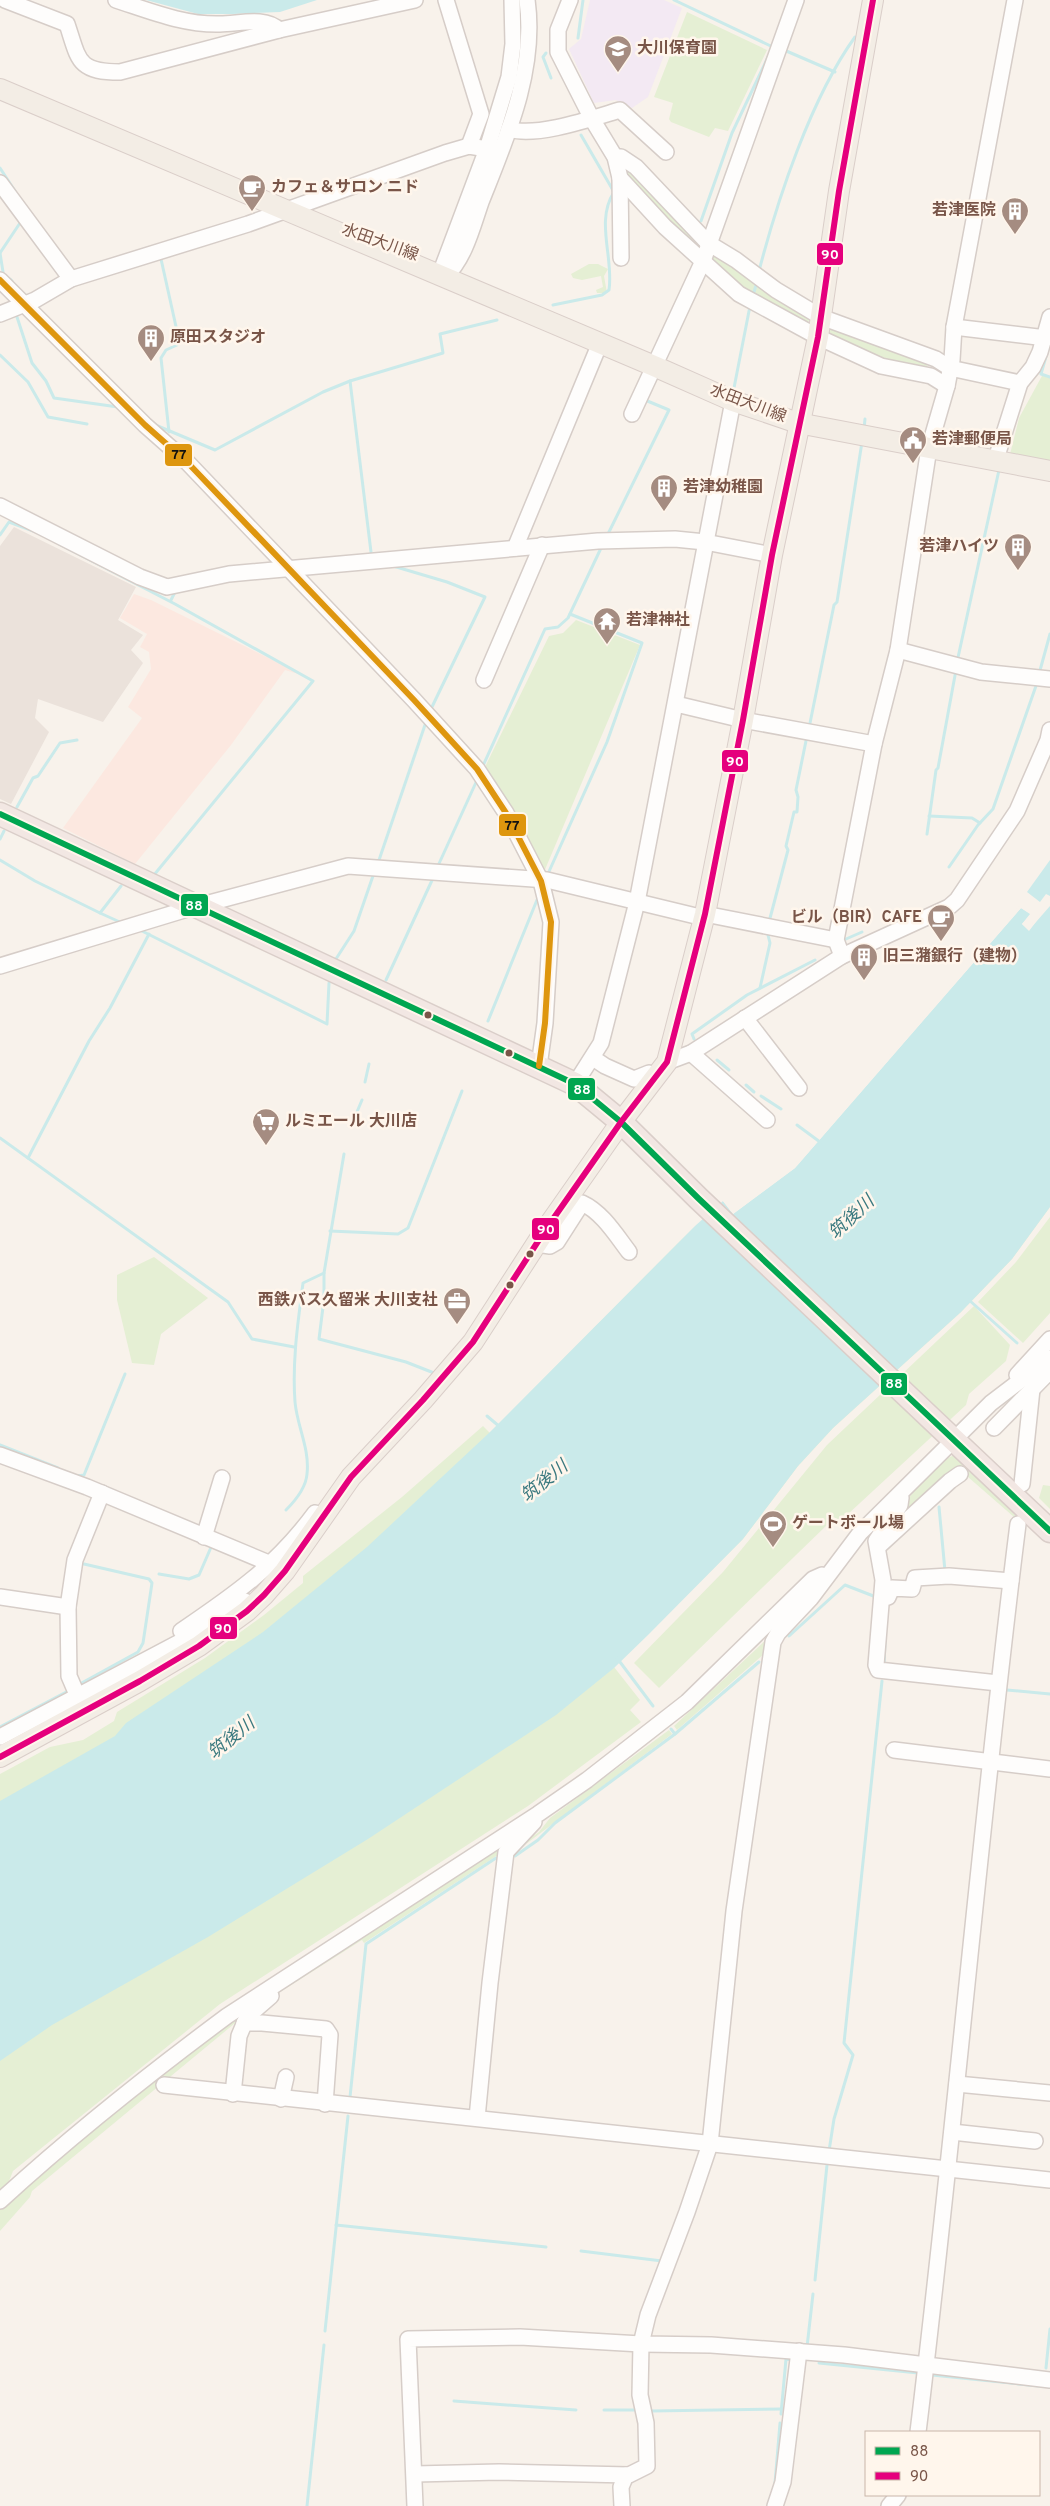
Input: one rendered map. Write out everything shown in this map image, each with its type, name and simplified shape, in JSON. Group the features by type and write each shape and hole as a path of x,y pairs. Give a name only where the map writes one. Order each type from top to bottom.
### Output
{"highway":[{"path":"0,814 194,907 575,1084 621,1122 698,1198 1050,1531"}],"main road":[{"path":"0,1757 140,1681 199,1646 247,1611 264,1595 285,1571 351,1477 424,1400 473,1342 537,1244 621,1122 661,1069 704,916 743,720 798,423 818,337 839,191 873,0"},
{"name":"水田大川線","path":"0,89 288,212 345,230 531,305 571,325 600,344 733,401 798,423 1050,471"}],"street":[{"path":"5,0 67,24 78,58 84,65 105,72 120,72 279,30 415,0"},
{"path":"116,0 179,20 218,24 264,22 272,23 279,30"},
{"path":"446,0 480,114 469,146"},
{"path":"446,271 509,77 513,44 512,0"},
{"path":"446,271 461,257 509,130 524,71 529,36 527,0"},
{"path":"570,0 558,30 558,52 592,119 616,157 620,178 621,258"},
{"path":"632,414 704,261 708,243 796,0"},
{"path":"842,956 836,940 874,744 898,650 929,448 947,386 954,328 1015,0"},
{"path":"509,130 520,133 592,119 620,110 666,152"},
{"path":"0,314 24,305 71,280 288,212 469,146 487,149"},
{"path":"616,157 621,157 636,167 708,243 821,317 936,359 950,368 1020,383"},
{"path":"620,178 665,227 739,294 818,337 881,366 931,376 947,386"},
{"path":"0,183 71,280"},
{"path":"0,280 146,425 188,463 414,700 477,769 506,814 541,881 551,922 545,1023 539,1066"},
{"path":"996,462 1020,383 1033,367 1046,338 1050,317"},
{"path":"954,328 1046,338"},
{"path":"515,548 600,344"},
{"path":"575,1084 593,1058 601,1042 612,1007 637,902 733,401"},
{"path":"0,506 140,577 167,588 229,574 542,545 675,539 705,542 772,556"},
{"path":"484,680 542,545"},
{"path":"898,650 981,672 1050,679"},
{"path":"676,704 743,720 874,744"},
{"path":"593,1058 605,1066 634,1079 661,1069 691,1053 842,956 949,907 957,900 1017,811 1048,740 1050,730"},
{"path":"0,966 194,907 348,866 547,880 704,916 836,940"},
{"path":"745,1018 799,1088"},
{"path":"691,1053 768,1120"},
{"path":"537,1244 550,1246 558,1242 582,1203 590,1206 605,1221 629,1252"},
{"path":"1012,1386 1017,1374 1050,1339"},
{"path":"415,2474 499,2472 626,2474 647,2466 646,2423 640,2395 641,2344 648,2314 687,2212 710,2144 734,1911 773,1642 778,1633 811,1598 860,1533 901,1492 951,1437 1012,1386 1050,1358"},
{"path":"994,1428 1040,1385 1050,1371"},
{"path":"1022,1484 1040,1385"},
{"path":"0,1455 102,1493 271,1564"},
{"path":"877,1548 960,1474"},
{"path":"150,1655 164,1641 230,1598 271,1564 299,1533 335,1486 346,1477 351,1477"},
{"path":"204,1537 222,1478"},
{"path":"901,1492 900,1505 876,1540 883,1580 878,1670 998,1683"},
{"path":"74,1691 68,1676 68,1607 75,1560 102,1493"},
{"path":"918,2431 952,2132 998,1683 1018,1524"},
{"path":"0,2201 63,2146 181,2050 227,2016 538,1814 594,1774 687,1702 814,1580 832,1569"},
{"path":"882,1598 888,1597 892,1588 912,1589 915,1578 949,1576 1011,1581"},
{"path":"0,1736 74,1691 150,1655 165,1650 197,1633 249,1599 264,1595"},
{"path":"0,1597 68,1607"},
{"path":"894,1750 1050,1769"},
{"path":"477,2118 490,1983 506,1852 533,1825 538,1814"},
{"path":"233,2094 239,2036 244,2023 274,1993 283,1979"},
{"path":"244,2023 326,2029 330,2036 325,2104"},
{"path":"281,2099 286,2077"},
{"path":"957,2084 1050,2093"},
{"path":"164,2085 325,2104 477,2118 1050,2180"},
{"path":"952,2132 1035,2141"},
{"path":"415,2506 408,2339 520,2336 641,2344 711,2345 799,2351 1050,2380"},
{"path":"775,2506 783,2482 799,2351"},
{"path":"622,2506 621,2487 626,2474"},
{"path":"889,2506 897,2496"}],"shaded area":[{"name":"大川保育園","path":"590,0 664,0 682,8 648,97 632,108 616,100 594,103 569,49 581,39"},
{"path":"14,527 136,587 118,620 143,635 131,650 143,663 103,722 38,699 35,718 49,732 11,804 0,799 0,546"},
{"path":"134,594 151,600 305,676 285,670 231,745 135,864 63,828 142,718 128,707 151,669 149,652 140,647 147,634 120,618"}],"green space":[{"path":"687,12 767,50 728,131 715,128 709,137 671,122 669,119 673,103 654,97"},
{"path":"623,161 702,244 699,250 627,179"},
{"path":"714,251 808,317 809,321 806,324 740,290 708,261"},
{"path":"589,264 598,264 608,269 604,276 607,293 597,293 596,290 603,287 601,276 582,280 573,278 571,274"},
{"path":"823,327 834,327 929,361 923,375 832,343"},
{"path":"1043,374 1050,376 1050,464 1009,458 1019,418"},
{"path":"576,620 640,645 544,872 512,808 485,767 549,636 563,633"},
{"path":"1050,1207 1012,1259 961,1312 833,1428 798,1466 743,1539 614,1667 640,1700 630,1710 641,1722 528,1806 220,2004 13,2171 6,2189 0,2194 0,2045 790,1460"},
{"path":"1050,1217 1050,1313 1023,1343 978,1302 1016,1262"},
{"path":"695,1226 373,1562 0,1820 0,1774 50,1747 83,1740 114,1721 117,1712 205,1658 264,1615 303,1583 303,1576 402,1497 483,1426 490,1433"},
{"path":"154,1257 208,1298 161,1334 154,1365 132,1363 117,1300 117,1275"},
{"name":"ゲートボール場","path":"974,1306 1010,1345 1006,1361 969,1394 966,1405 847,1515 828,1524 659,1688 634,1663 723,1572 827,1445"},
{"path":"954,1455 1016,1516 1014,1517 960,1470 888,1532 908,1499 924,1478 943,1461"},
{"path":"1043,1485 1050,1486 1050,1509 1039,1498"},
{"path":"768,1638 764,1654 677,1730 674,1726"},
{"path":"669,1730 672,1734 514,1853 516,1848 539,1832 550,1818"},
{"path":"501,1844 504,1851 364,1943 362,1940 274,1996 290,1980"},
{"path":"246,2014 32,2191 30,2197 0,2231 0,2208 38,2172 225,2023"}],"water":[{"path":"146,0 317,0 280,12 198,14"},
{"path":"1050,860 1050,896 1046,894 1040,902 1027,892"},
{"name":"筑後川","path":"1050,906 1050,1207 1012,1259 961,1312 833,1428 798,1466 743,1539 649,1634 614,1668 556,1715 368,1839 208,1937 52,2025 0,2061 0,1801 115,1736 126,1723 263,1632 367,1547 489,1433 695,1226 723,1201 733,1214 795,1168 1021,908 1031,914 1022,924 1029,930"}],"pier":[{"path":"1050,903 1029,931 1022,924 1030,914 1021,908 795,1168 733,1214 723,1201 725,1200 734,1210 793,1166 1019,906 1033,913 1025,924 1029,927"}],"waterway":[{"path":"578,38 583,0"},
{"path":"674,0 775,48"},
{"path":"759,271 786,181 810,119 824,89 855,37"},
{"path":"784,50 835,72"},
{"path":"546,53 543,57 551,78"},
{"path":"701,221 732,133 768,57"},
{"path":"553,305 602,295 609,290 610,278 605,227 609,203 614,192 581,135"},
{"path":"0,168 15,191"},
{"path":"0,253 20,223"},
{"path":"0,253 3,272"},
{"path":"157,258 161,259 179,340 177,345 166,350 161,358 169,432"},
{"path":"753,295 757,282"},
{"path":"733,393 750,306"},
{"path":"17,317 32,363 46,381 54,398 118,407"},
{"path":"153,424 215,450 323,392 350,381 443,353 440,334 497,320"},
{"path":"1047,353 1041,374 1050,377"},
{"path":"0,355 28,382 48,417 87,424"},
{"path":"350,381 371,552"},
{"path":"608,534 669,410 645,400 646,398"},
{"path":"864,429 865,419"},
{"path":"809,728 834,605 837,602 862,442"},
{"path":"957,662 999,470"},
{"path":"0,535 9,522 36,532"},
{"path":"59,544 175,604 313,681 154,875"},
{"path":"482,768 545,629 558,627 568,618 602,546"},
{"path":"393,566 447,582 485,597 430,711"},
{"path":"171,600 175,592"},
{"path":"547,876 607,742 642,643 570,614"},
{"path":"1039,674 1050,634"},
{"path":"927,834 936,770 938,768 956,670"},
{"path":"949,867 978,825 993,809 1037,683"},
{"path":"378,863 426,722"},
{"path":"769,922 788,850 786,846 794,812 797,812 798,797 796,790 807,736"},
{"path":"17,807 33,778 38,776 60,743 77,740"},
{"path":"437,868 478,778"},
{"path":"929,816 972,818 980,823"},
{"path":"0,839 4,831"},
{"path":"0,860 35,881 100,913 121,886"},
{"path":"334,962 354,931 374,873"},
{"path":"386,980 434,876"},
{"path":"488,1021 539,895"},
{"path":"100,913 122,923"},
{"path":"140,930 327,1024 329,983"},
{"path":"760,988 770,943 767,931"},
{"path":"846,939 862,932"},
{"path":"28,1158 89,1041 110,1008 149,934"},
{"path":"694,1039 692,1034 747,995 815,960"},
{"path":"717,1060 729,1070"},
{"path":"365,1082 369,1064"},
{"path":"746,1085 754,1092"},
{"path":"330,1231 398,1234 408,1228 462,1091"},
{"path":"761,1096 781,1109"},
{"path":"354,1119 362,1100"},
{"path":"797,1125 820,1142"},
{"path":"0,1138 228,1302 252,1339 294,1347"},
{"path":"286,1510 300,1493 305,1484 307,1474 307,1456 296,1411 294,1387 296,1342 303,1283 324,1273 344,1154"},
{"path":"324,1273 324,1299 319,1339 406,1362 434,1373"},
{"path":"969,1300 1017,1343"},
{"path":"77,1476 84,1475 125,1374"},
{"path":"487,1416 500,1427"},
{"path":"0,1445 58,1468"},
{"path":"939,1507 945,1571"},
{"path":"159,1574 189,1579 199,1575 212,1545"},
{"path":"78,1685 138,1652 143,1643 152,1583 149,1579 84,1564"},
{"path":"789,1636 845,1585 876,1597"},
{"path":"884,1666 885,1642"},
{"path":"617,1658 653,1706"},
{"path":"515,1856 538,1840 555,1823 675,1734 759,1662"},
{"path":"829,2151 834,2119 853,2055 844,2043 882,1681"},
{"path":"0,1727 70,1690"},
{"path":"1007,1690 1050,1694"},
{"path":"671,1729 675,1734"},
{"path":"350,2097 366,1944 496,1858"},
{"path":"325,2331 348,2116"},
{"path":"815,2280 827,2165"},
{"path":"336,2225 546,2247"},
{"path":"581,2251 662,2261"},
{"path":"807,2347 813,2294"},
{"path":"1046,2368 1050,2329"},
{"path":"307,2506 324,2345"},
{"path":"781,2414 786,2359 792,2360"},
{"path":"819,2363 918,2373"},
{"path":"932,2375 1039,2386"},
{"path":"454,2401 576,2410"},
{"path":"651,2411 781,2409"},
{"path":"604,2410 637,2410"},
{"path":"775,2483 780,2423"}],"transit line":[{"name":"90","path":"0,1757 140,1681 199,1646 247,1611 264,1595 285,1571 351,1477 423,1400 473,1342 546,1229 621,1122 667,1062 705,914 743,720 772,555 818,337 839,191 873,0"},
{"name":"77","path":"0,280 145,425 188,463 414,700 477,769 506,813 541,881 551,922 545,1023 539,1066"},
{"name":"88","path":"0,814 575,1084 621,1122 698,1198 1050,1531"}],"place":[{"name":"大川保育園","path":"618,73"},
{"name":"カフェ＆サロン ニド","path":"252,212"},
{"name":"若津医院","path":"1015,235"},
{"name":"原田スタジオ","path":"151,362"},
{"name":"若津郵便局","path":"913,464"},
{"name":"若津幼稚園","path":"664,512"},
{"name":"若津ハイツ","path":"1018,571"},
{"name":"若津神社","path":"607,645"},
{"name":"ビル（BIR）CAFE","path":"941,942"},
{"name":"旧三潴銀行（建物）","path":"864,981"},
{"name":"ルミエール 大川店","path":"266,1146"},
{"name":"西鉄バス久留米 大川支社","path":"457,1325"},
{"name":"ゲートボール場","path":"773,1548"}]}
